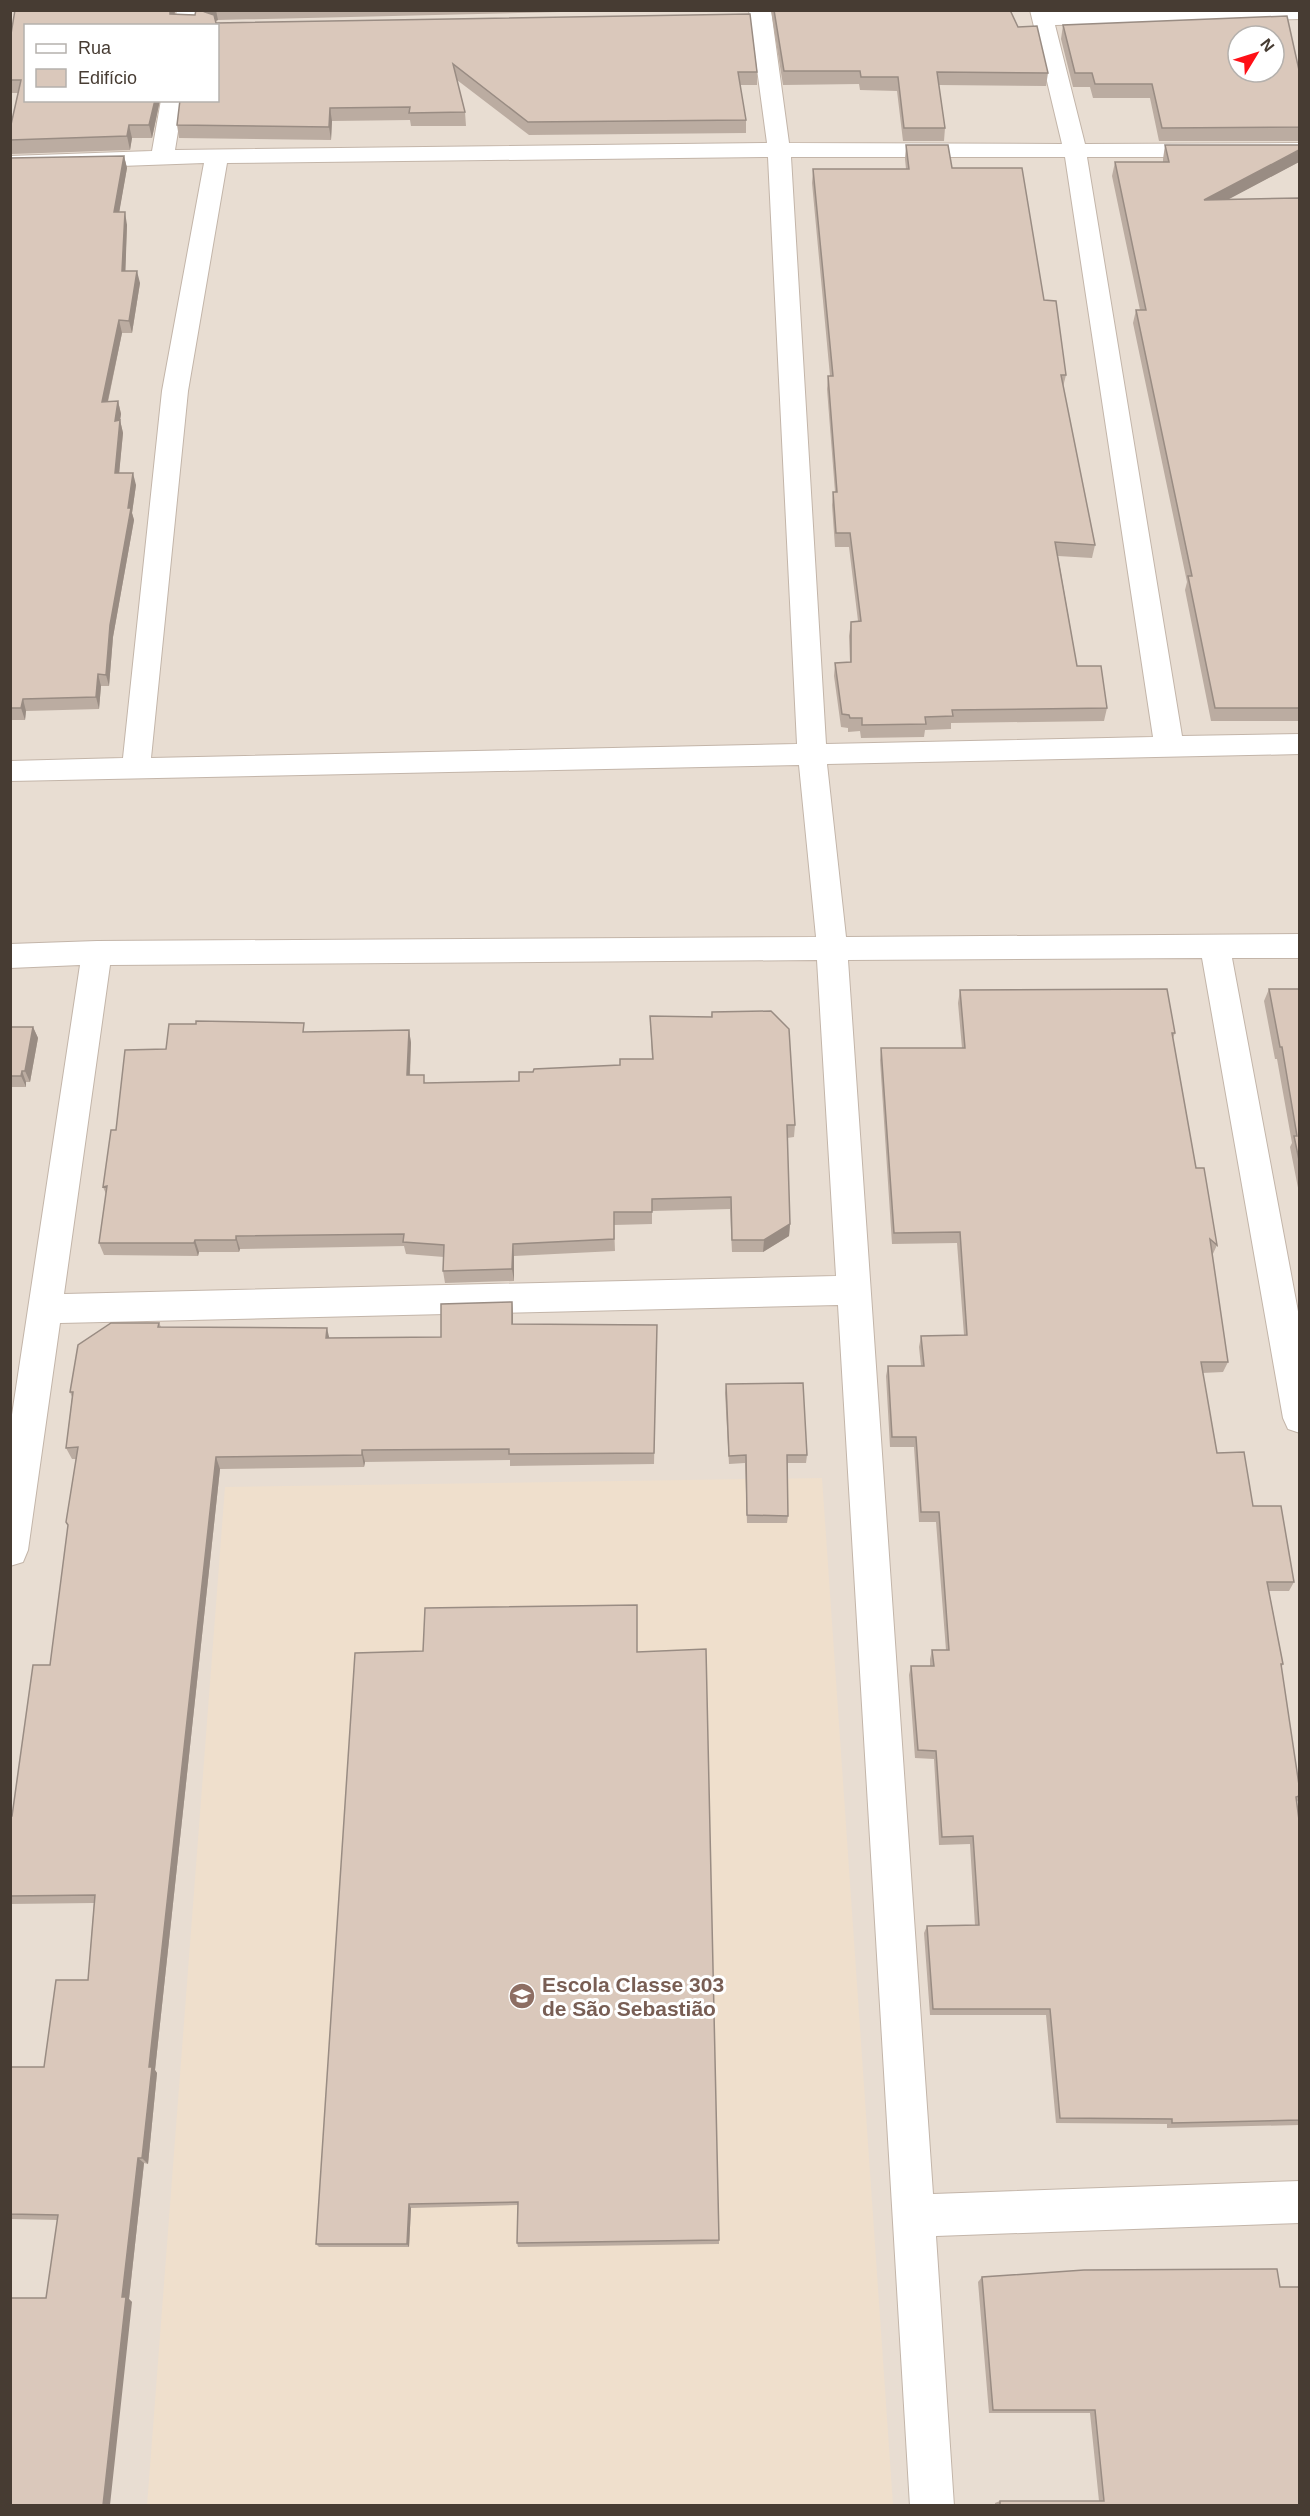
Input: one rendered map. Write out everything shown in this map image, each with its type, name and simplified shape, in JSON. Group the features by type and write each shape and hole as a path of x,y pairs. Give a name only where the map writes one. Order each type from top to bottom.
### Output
{"street":[{"path":"1169,746 1075,152 1042,15 1299,13"},
{"path":"738,18 760,14 779,151 813,754 832,951 932,2505"},
{"path":"163,156 172,102"},
{"path":"10,163 163,156 1299,150"},
{"path":"136,768 175,391 217,156"},
{"path":"10,771 1299,744"},
{"path":"10,956 97,953 832,951 1299,946"},
{"path":"1215,948 1299,1418"},
{"path":"10,1550 97,953"},
{"path":"46,1309 854,1290"},
{"path":"912,2216 1299,2202"}],"shaded area":[{"path":"11,11 1299,11 1299,2505 11,2506"},
{"name":"Escola Classe 303 de São Sebastião","path":"822,1478 893,2505 147,2506 225,1487"}],"building":[{"path":"15,10 170,10 170,14 195,15 196,10 208,10 205,12 214,15 216,23 750,14 757,72 738,72 746,120 528,122 453,64 465,112 409,113 410,107 330,108 329,127 177,125 180,102 219,102 219,24 24,24 24,102 155,102 149,125 129,125 127,136 10,140 10,129 21,80 10,80 10,40"},
{"path":"774,10 1010,10 1018,27 1037,26 1048,73 937,72 945,128 904,128 898,77 861,77 860,71 784,71"},
{"path":"1287,16 1299,70 1299,127 1162,128 1152,84 1095,84 1092,73 1075,73 1063,25"},
{"path":"906,145 948,145 952,168 1022,168 1044,300 1056,301 1066,375 1061,375 1095,545 1055,542 1077,666 1101,666 1107,708 952,710 953,716 925,717 926,724 862,725 862,718 850,718 849,715 842,714 835,663 851,662 851,622 861,621 850,533 836,533 833,492 837,492 828,376 833,376 813,169 909,169"},
{"path":"1165,145 1299,145 1299,150 1204,200 1299,198 1299,708 1215,708 1188,576 1192,576 1136,310 1146,310 1115,162 1169,162"},
{"path":"124,156 114,212 125,212 122,271 137,271 129,321 119,320 102,402 118,401 115,421 120,420 115,473 133,473 128,508 131,508 110,625 106,675 98,674 96,697 23,699 21,708 10,708 10,158"},
{"path":"1167,989 1175,1033 1172,1033 1196,1168 1204,1168 1217,1245 1210,1239 1228,1362 1201,1362 1217,1453 1244,1452 1253,1506 1281,1506 1294,1582 1267,1582 1283,1664 1281,1664 1299,1785 1299,1796 1296,1797 1299,1820 1299,2120 1172,2123 1172,2119 1060,2118 1050,2009 933,2009 927,1926 979,1925 973,1836 942,1837 936,1751 918,1750 911,1666 934,1666 932,1650 949,1650 939,1512 921,1512 916,1437 892,1437 888,1366 924,1366 921,1336 967,1335 960,1232 894,1233 881,1048 965,1048 960,990"},
{"path":"1269,989 1299,989 1299,1160 1282,1047 1280,1047"},
{"path":"771,1011 789,1029 795,1125 787,1125 790,1224 764,1240 732,1240 731,1197 652,1199 652,1212 614,1212 614,1239 513,1244 512,1269 443,1271 444,1245 403,1242 404,1234 236,1236 236,1240 195,1240 194,1243 99,1243 107,1186 103,1187 111,1130 116,1130 125,1050 166,1049 169,1024 196,1024 196,1021 304,1023 303,1032 409,1030 407,1075 424,1075 424,1083 519,1081 519,1072 533,1072 534,1069 620,1065 620,1059 653,1059 650,1016 712,1017 712,1012"},
{"path":"10,1027 33,1027 25,1071 22,1071 21,1076 10,1076"},
{"path":"512,1302 512,1324 657,1325 654,1453 509,1454 509,1449 362,1450 362,1455 216,1457 149,2067 152,2067 142,2158 138,2158 122,2297 126,2297 103,2505 10,2505 10,2298 46,2298 58,2215 10,2214 10,2067 44,2067 56,1980 88,1980 95,1895 10,1896 10,1816 12,1816 33,1665 50,1665 68,1525 66,1522 78,1447 66,1448 73,1392 70,1392 78,1345 111,1323 159,1323 158,1327 327,1328 326,1338 441,1337 441,1304"},
{"path":"803,1383 807,1455 787,1455 788,1516 747,1515 746,1455 729,1456 726,1384"},
{"path":"637,1605 637,1652 706,1649 719,2240 517,2243 518,2202 409,2204 407,2244 316,2244 355,1653 423,1651 425,1608"},
{"path":"1277,2269 1280,2287 1299,2287 1299,2505 1000,2505 1000,2501 1104,2501 1095,2410 993,2410 982,2277 1084,2270"}],"place":[{"name":"Escola Classe 303 de São Sebastião","path":"522,1996"}]}
